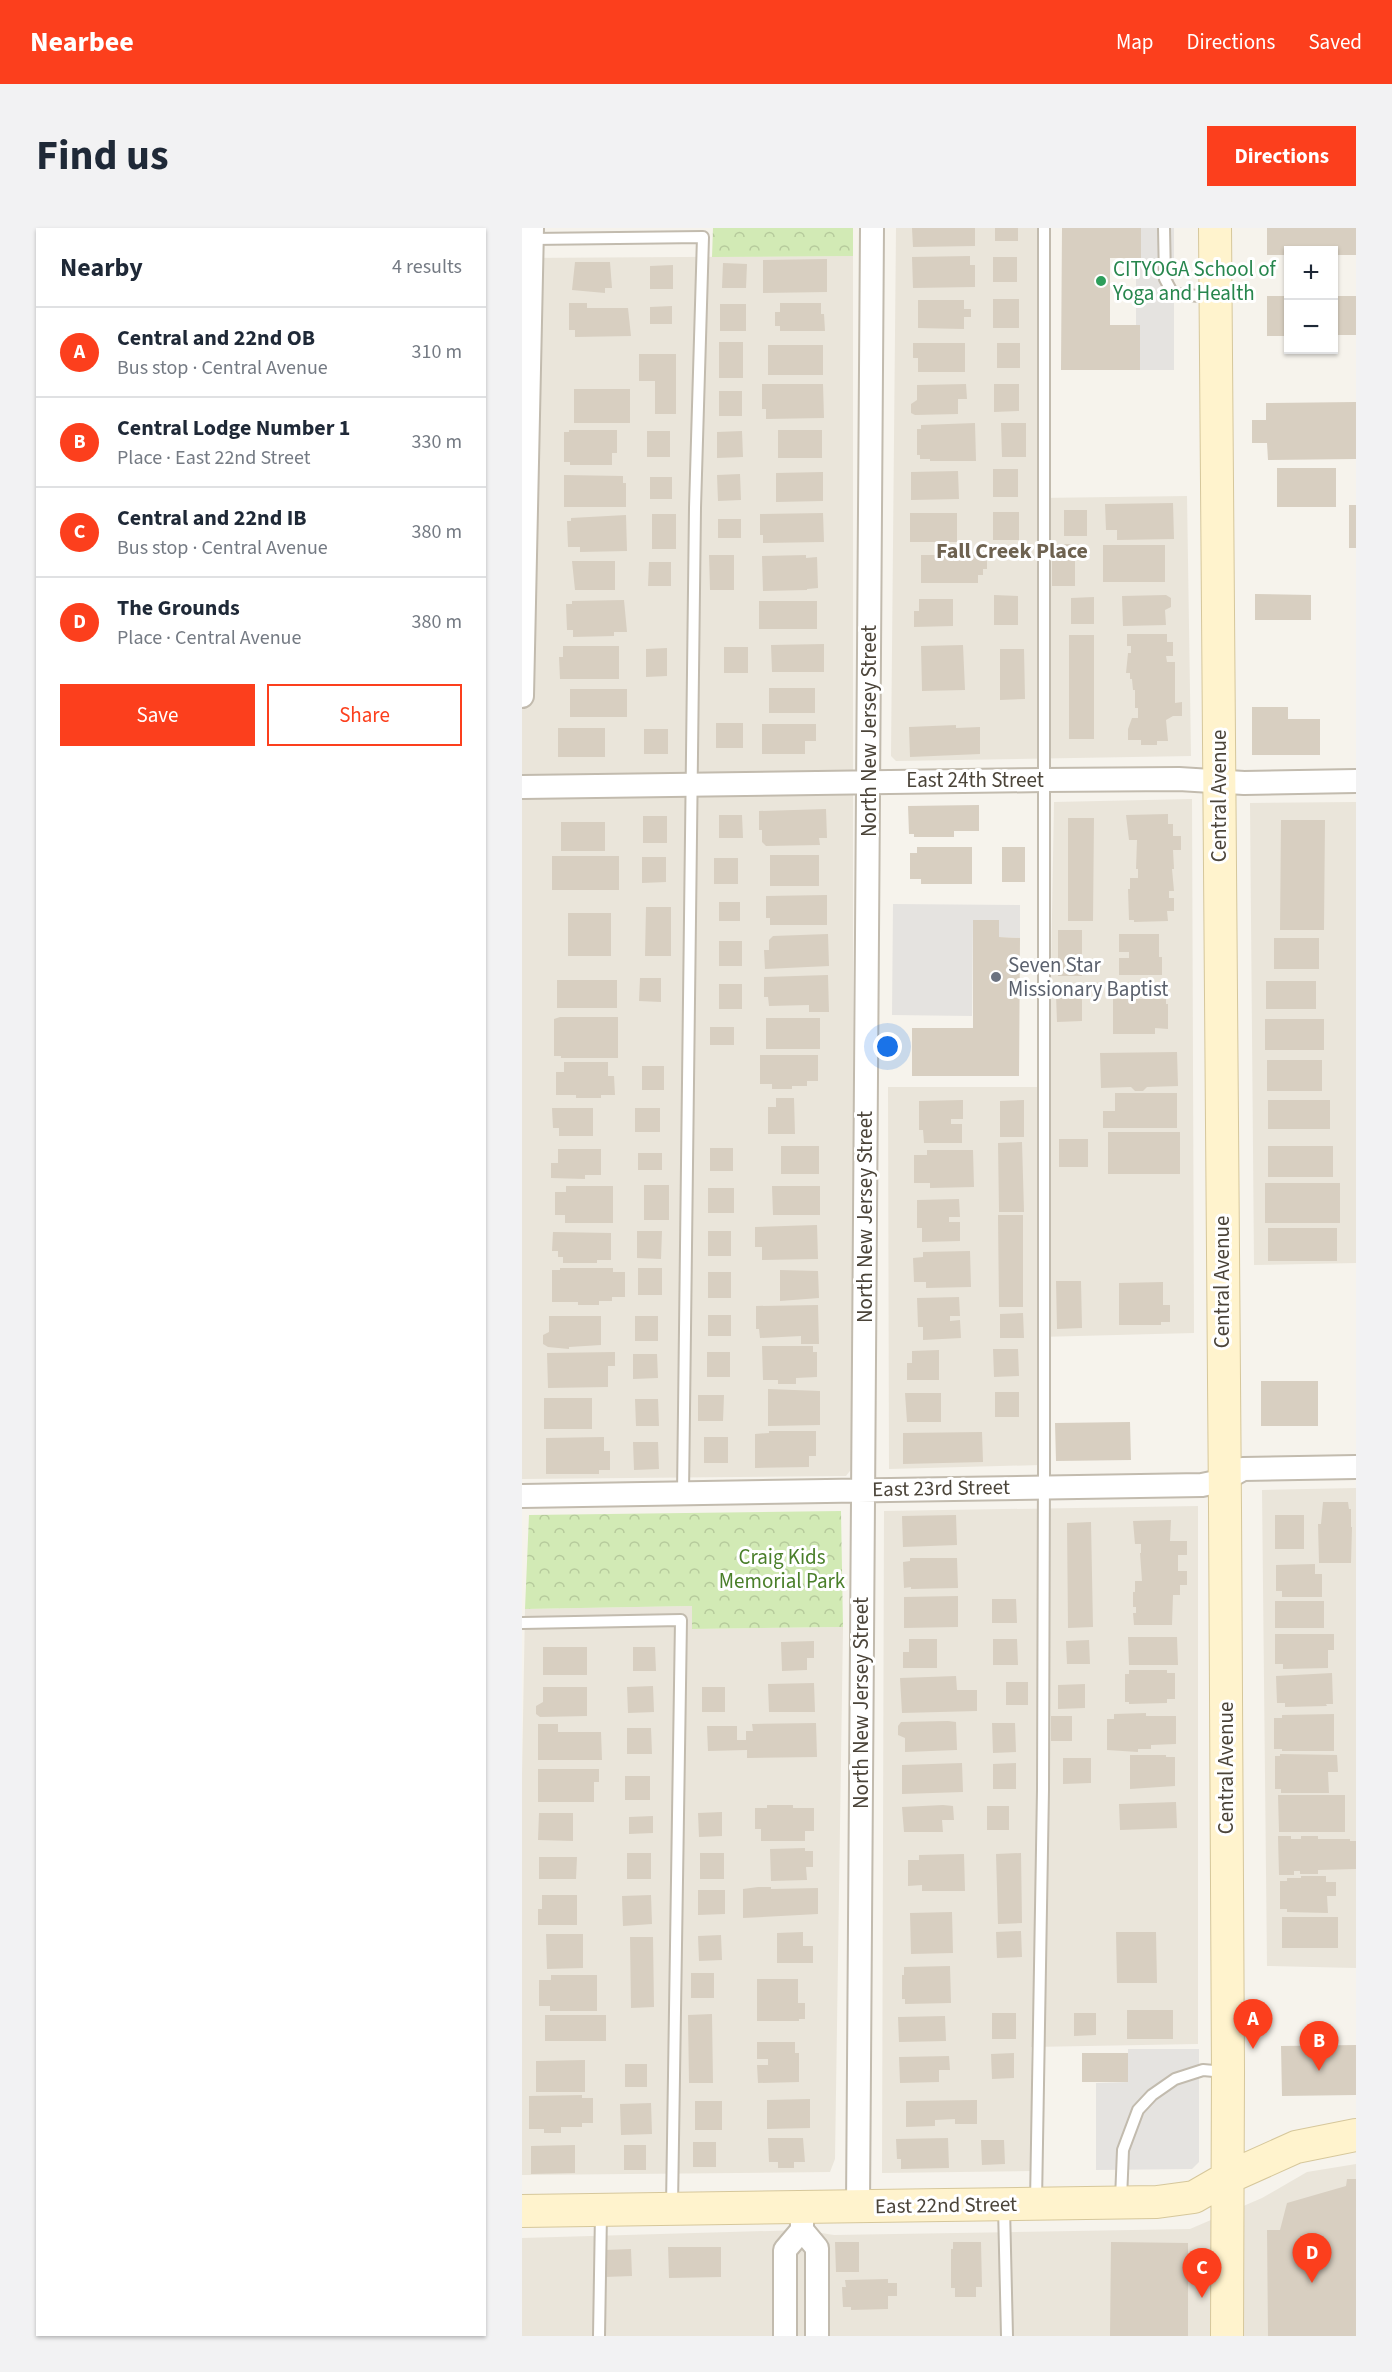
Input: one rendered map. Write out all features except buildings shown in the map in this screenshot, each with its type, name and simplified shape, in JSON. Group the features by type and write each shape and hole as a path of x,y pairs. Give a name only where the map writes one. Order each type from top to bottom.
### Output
{"main road":[{"name":"Central Avenue","path":"1215,228 1228,2072 1227,2336"},
{"name":"East 22nd Street","path":"522,2211 671,2209 802,2219 858,2206 1121,2203 1181,2200 1194,2197 1227,2178 1296,2147 1356,2135"}],"street":[{"name":"North New Jersey Street","path":"858,2206 872,228"},
{"path":"522,696 532,234"},
{"name":"East 24th Street","path":"522,788 868,781 1179,779 1244,783 1356,781"},
{"name":"East 23rd Street","path":"522,1496 1202,1485 1242,1469 1356,1467"},
{"path":"785,2336 785,2250 802,2219"},
{"path":"802,2219 817,2248 817,2336"}],"lane":[{"path":"1036,2204 1043,1801 1044,228"},
{"path":"1164,228 1165,279 1173,294 1216,297"},
{"path":"532,234 703,237 696,496 683,1493"},
{"path":"522,1623 681,1620 671,2209"},
{"path":"1121,2203 1123,2150 1138,2110 1152,2095 1174,2079 1203,2070 1228,2072"},
{"path":"1004,2204 1007,2336"},
{"path":"599,2336 601,2210"}],"shaded area":[{"path":"896,228 1041,228 1039,498 1187,496 1191,756 896,761 891,756"},
{"path":"1141,228 1174,228 1174,370 1140,370 1136,325 1136,258 1141,258"},
{"path":"853,256 853,1467 846,1476 522,1479 522,258"},
{"path":"1192,799 1194,1333 1039,1337 1040,1465 889,1469 888,1087 1049,1087 1054,802"},
{"path":"1356,802 1356,1263 1254,1265 1250,803"},
{"path":"893,904 1020,905 1020,938 999,937 999,920 973,920 972,1016 892,1015"},
{"path":"1356,1488 1356,1968 1267,1966 1262,1490"},
{"path":"1198,1506 1198,2044 1031,2047 1032,2171 882,2173 884,1511"},
{"path":"693,1606 693,1629 843,1627 835,2159 830,2172 522,2175 522,1774 525,1609"},
{"path":"1128,2049 1199,2049 1199,2162 1192,2169 1096,2170 1096,2083 1128,2082"},
{"path":"1356,2164 1356,2336 522,2336 522,2238 802,2230 834,2235 1190,2229 1262,2198 1307,2172"}],"green space":[{"path":"713,228 853,228 853,256 712,257"},
{"name":"Craig Kids Memorial Park","path":"841,1511 843,1627 692,1629 692,1606 525,1609 529,1515"}],"place":[{"name":"CITYOGA School of Yoga and Health","path":"1101,281"},
{"name":"Seven Star Missionary Baptist","path":"996,977"},
{"name":"Central and 22nd OB","path":"1253,2049"},
{"name":"Central Lodge Number 1","path":"1319,2071"},
{"name":"The Grounds","path":"1312,2283"},
{"name":"Central and 22nd IB","path":"1202,2298"}],"district":[{"name":"Fall Creek Place","path":"1012,551"}]}
